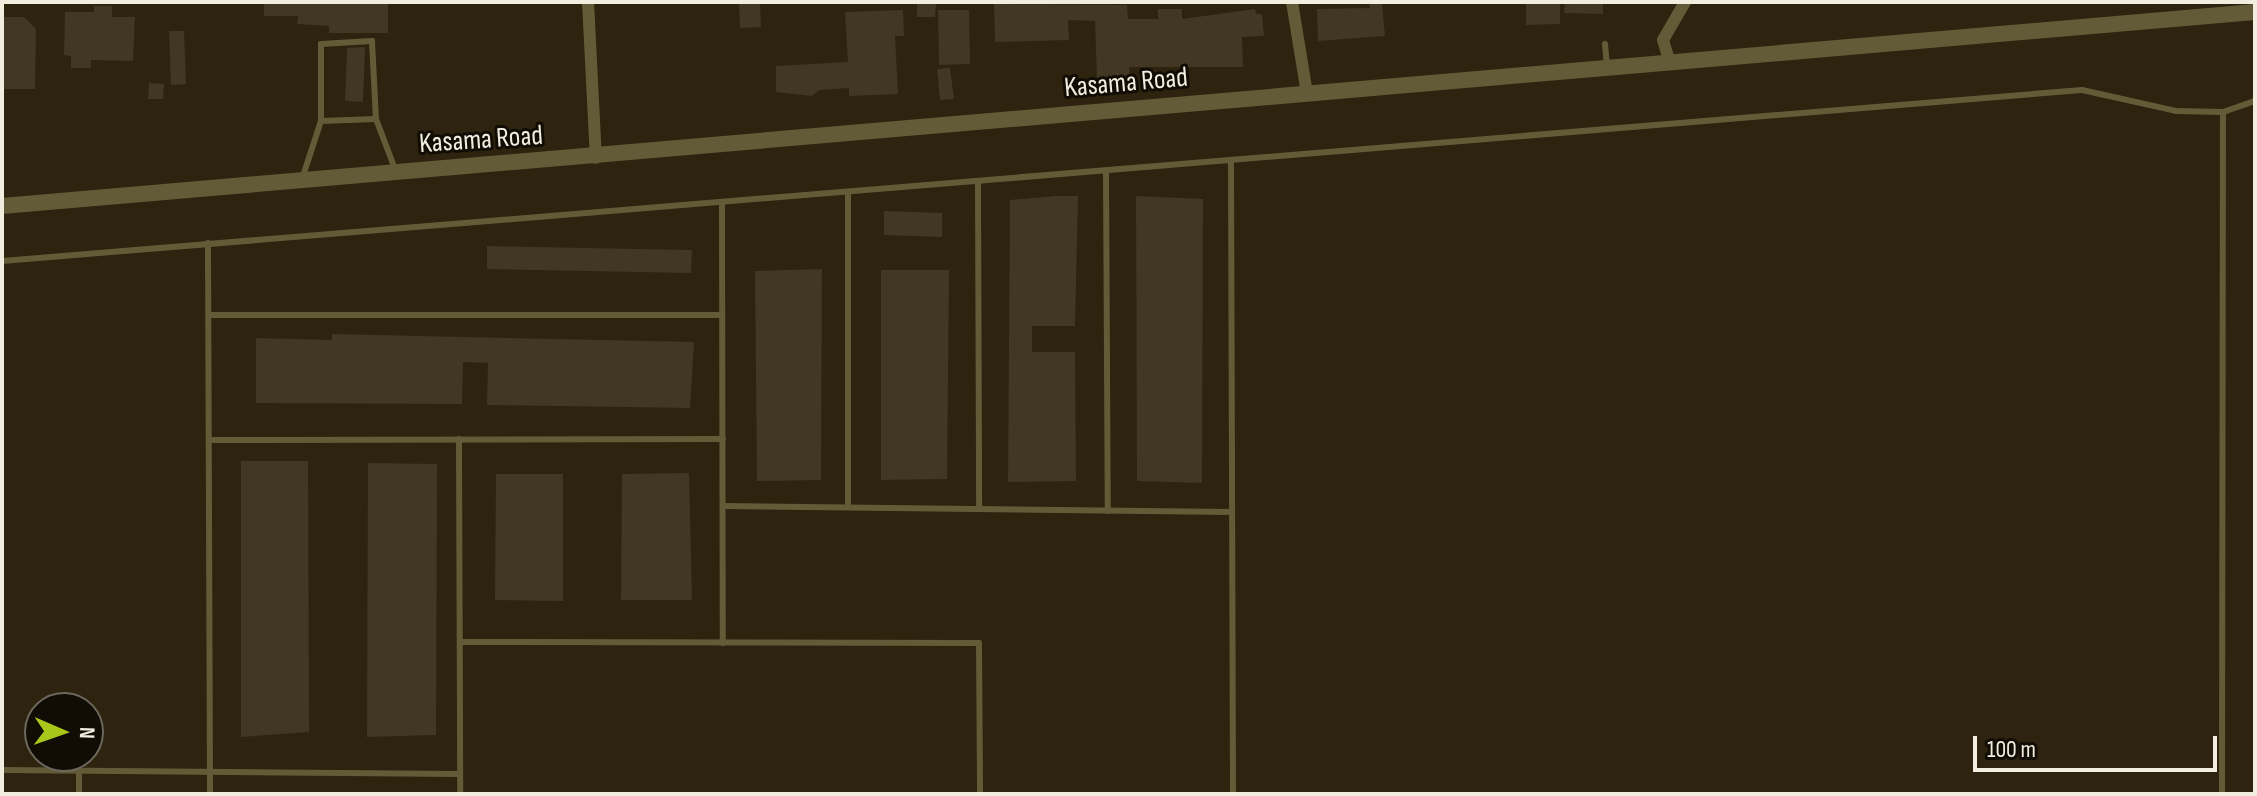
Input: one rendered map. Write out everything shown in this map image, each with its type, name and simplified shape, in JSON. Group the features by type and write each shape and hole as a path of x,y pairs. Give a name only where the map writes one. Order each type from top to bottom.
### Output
{"street":[{"path":"588,2 596,158"},
{"path":"1292,2 1307,94"},
{"path":"1670,63 1663,40 1685,2"},
{"name":"Kasama Road","path":"2,206 596,158 2255,12"}],"lane":[{"path":"302,180 321,121 321,44 372,41 376,119 396,172"},
{"path":"1605,44 1607,69"},
{"path":"2,261 2082,90 2176,111 2223,112 2255,101"},
{"path":"2222,794 2223,112"},
{"path":"321,121 376,119"},
{"path":"1231,160 1233,794"},
{"path":"1106,171 1108,511"},
{"path":"978,182 979,509"},
{"path":"848,193 848,507"},
{"path":"722,203 723,643"},
{"path":"208,243 210,794"},
{"path":"209,315 722,315"},
{"path":"459,439 460,794"},
{"path":"209,440 723,439"},
{"path":"723,506 1232,512"},
{"path":"460,642 979,643 980,794"},
{"path":"2,770 24,770"},
{"path":"104,771 460,774"},
{"path":"79,772 79,794"}],"building":[{"path":"264,2 388,2 388,33 329,33 329,26 297,24 298,16 264,16"},
{"path":"739,2 760,2 761,27 740,28"},
{"path":"1369,2 1382,2 1385,36 1318,41 1317,9 1370,8"},
{"path":"1526,2 1560,2 1560,24 1526,25"},
{"path":"1565,2 1603,2 1603,14 1564,13"},
{"path":"917,3 936,3 935,17 917,17"},
{"path":"994,4 1127,5 1128,19 1158,19 1158,9 1182,9 1182,19 1255,9 1256,14 1262,14 1264,36 1242,37 1243,67 1129,67 1130,76 1097,78 1095,21 1068,20 1069,40 995,42"},
{"path":"94,6 112,6 112,17 135,17 133,61 91,60 91,68 71,68 71,56 64,55 65,12 94,12"},
{"path":"903,10 904,36 895,36 898,94 849,96 849,88 819,90 812,96 776,92 776,66 848,62 845,12"},
{"path":"938,10 969,10 970,64 939,65"},
{"path":"2,17 24,17 36,29 35,89 2,89"},
{"path":"169,31 184,31 186,84 171,85"},
{"path":"365,47 363,102 345,101 347,48"},
{"path":"950,68 954,99 940,100 937,69"},
{"path":"149,83 164,84 163,99 148,99"},
{"path":"1078,196 1075,326 1032,326 1032,352 1075,352 1076,481 1008,482 1010,200"},
{"path":"1136,196 1203,199 1202,483 1137,481"},
{"path":"884,211 942,213 942,237 884,235"},
{"path":"487,246 692,250 691,273 487,269"},
{"path":"822,269 821,480 757,481 755,271"},
{"path":"881,270 949,270 947,479 881,480"},
{"path":"332,334 694,342 690,408 487,405 488,363 463,362 462,404 256,403 256,338 332,340"},
{"path":"241,461 308,461 309,732 241,737"},
{"path":"368,463 437,464 436,735 367,737"},
{"path":"689,473 692,600 621,600 622,474"},
{"path":"496,474 563,474 563,601 495,600"}]}
